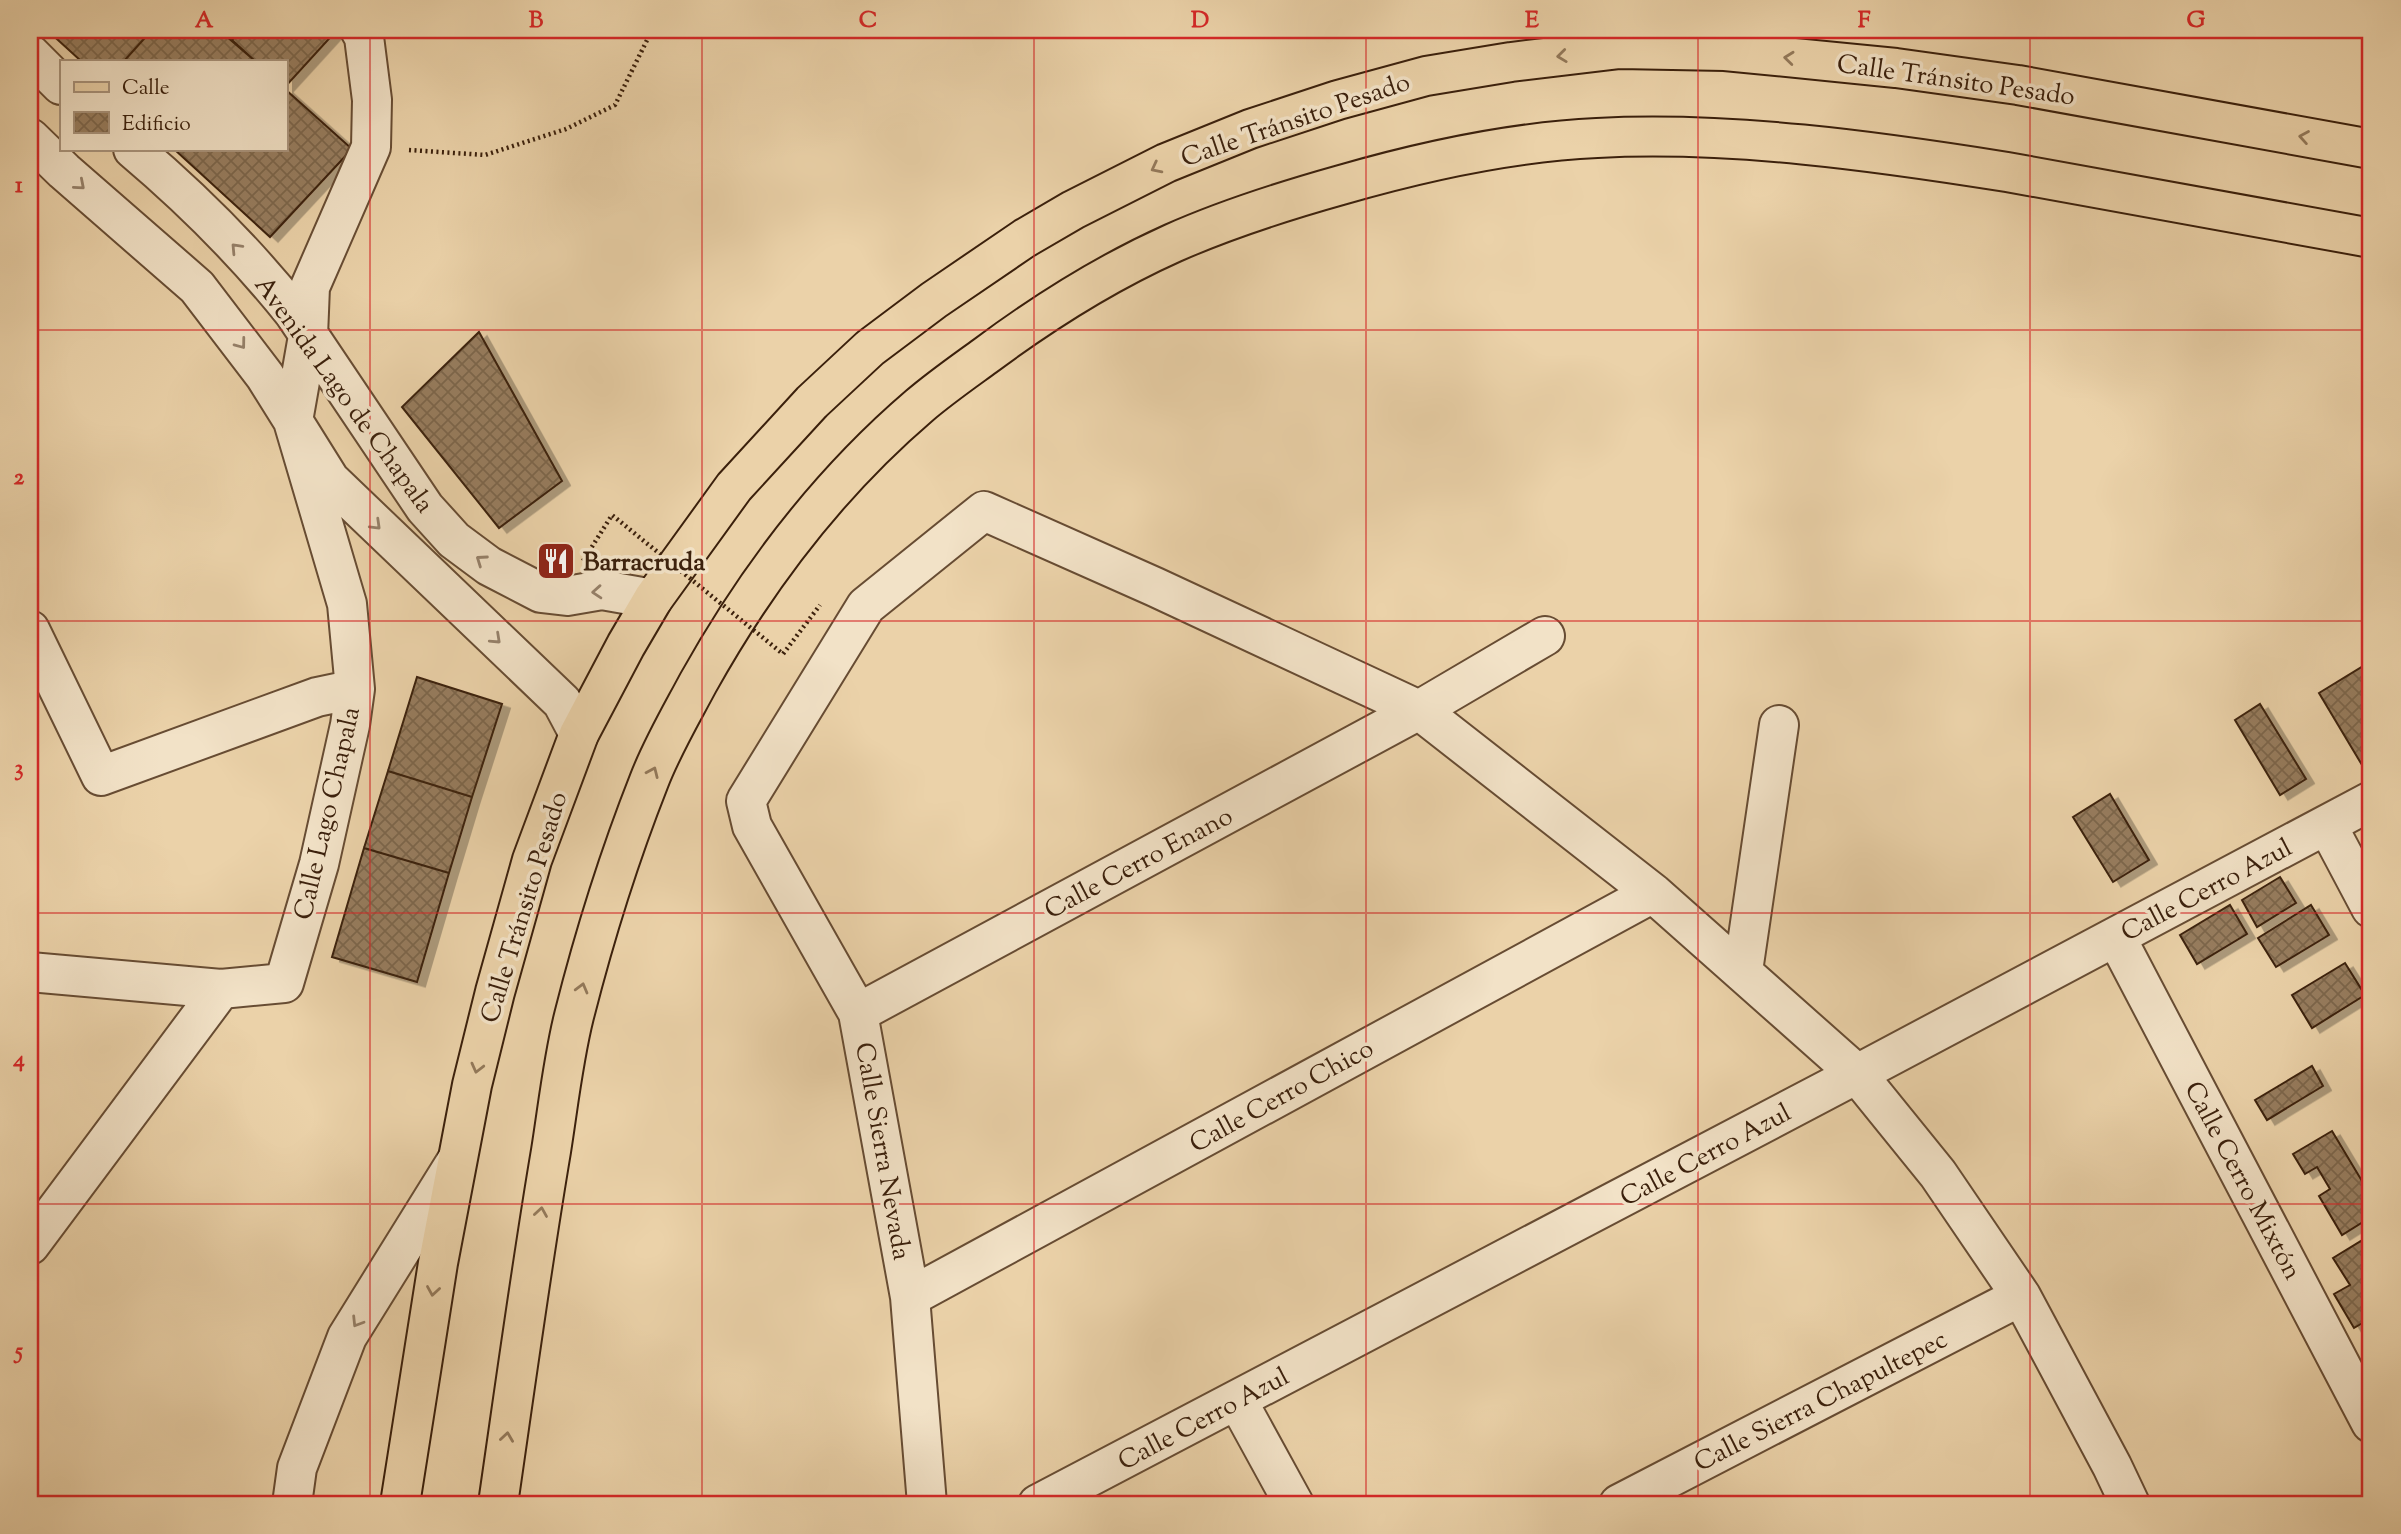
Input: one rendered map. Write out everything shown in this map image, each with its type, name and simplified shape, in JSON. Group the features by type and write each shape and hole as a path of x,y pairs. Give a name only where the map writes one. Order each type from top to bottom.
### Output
{"main road":[{"name":"Calle Tránsito Pesado","path":"400,1504 438,1263 488,1019 531,860 579,734 653,599 734,487 812,402 870,348 1002,253 1073,210 1166,163 1250,129 1338,100 1426,76 1620,49 1725,51 1896,68 2018,85 2371,149"},
{"path":"498,1504 535,1248 573,1022 601,920 650,776 716,650 759,583 810,516 858,463 920,405 1037,317 1172,243 1295,198 1395,169 1494,149 1597,138 1696,138 1816,146 1927,159 2131,193 2371,238"}],"street":[{"path":"360,30 364,37 372,100 371,147"},
{"path":"30,54 60,84"},
{"name":"Avenida Lago de Chapala","path":"44,138 197,287 265,376 330,480 562,702 579,734"},
{"name":"Calle Lago Chapala","path":"221,989 284,983 319,864 350,725 355,689 347,604 293,421 308,336 310,288 371,147"},
{"name":"Avenida Lago de Chapala","path":"134,150 220,231 276,291 432,516 454,540 489,566 541,593 567,596 602,590 653,599"},
{"name":"Calle Sierra Nevada","path":"927,1504 910,1297 858,1013 751,826 747,801 866,606 984,511 1419,710"},
{"path":"30,630 101,776 317,697 355,689"},
{"name":"Calle Cerro Enano","path":"858,1013 1419,710 1545,636"},
{"path":"1419,710 1653,893 1857,1074 1938,1174 2021,1296 2130,1504"},
{"path":"1742,971 1779,725"},
{"name":"Calle Cerro Azul","path":"1038,1504 2371,802"},
{"path":"2327,825 2371,908"},
{"name":"Calle Cerro Chico","path":"910,1297 1653,893"},
{"name":"Calle Cerro Mixtón","path":"2116,937 2371,1423"},
{"path":"30,972 221,989"},
{"path":"30,1245 221,989"},
{"path":"292,1504 298,1468 347,1337 457,1160"},
{"name":"Calle Sierra Chapultepec","path":"1619,1504 2021,1296"},
{"path":"1237,1401 1294,1504"}],"path":[{"path":"371,147 485,155 566,129 615,105 652,30"},
{"path":"583,561 612,515 783,654 820,605"}],"building":[{"path":"47,30 152,30 125,60 80,60"},
{"path":"152,30 219,30 254,60 125,60"},
{"path":"241,30 337,30 287,85 287,60 254,60 232,40"},
{"path":"287,91 352,149 270,237 175,150 287,150"},
{"path":"479,332 562,481 499,528 402,407"},
{"path":"2365,665 2371,675 2371,760 2362,765 2319,693"},
{"path":"417,677 502,704 472,797 388,771"},
{"path":"2260,704 2306,779 2280,795 2235,720"},
{"path":"388,771 472,797 449,873 364,848"},
{"path":"2110,794 2149,860 2113,882 2073,817"},
{"path":"364,848 449,873 417,982 332,957"},
{"path":"2280,877 2296,903 2257,927 2242,900"},
{"path":"2230,905 2247,934 2197,964 2180,935"},
{"path":"2311,905 2329,935 2276,967 2258,938"},
{"path":"2345,963 2365,995 2312,1028 2292,995"},
{"path":"2312,1066 2323,1086 2267,1120 2255,1100"},
{"path":"2332,1131 2371,1196 2371,1217 2342,1235 2319,1196 2330,1189 2317,1167 2305,1174 2293,1154"},
{"path":"2361,1241 2371,1258 2371,1318 2354,1328 2334,1294 2350,1285 2333,1258"}],"place":[{"name":"Barracruda","path":"556,561"}]}
